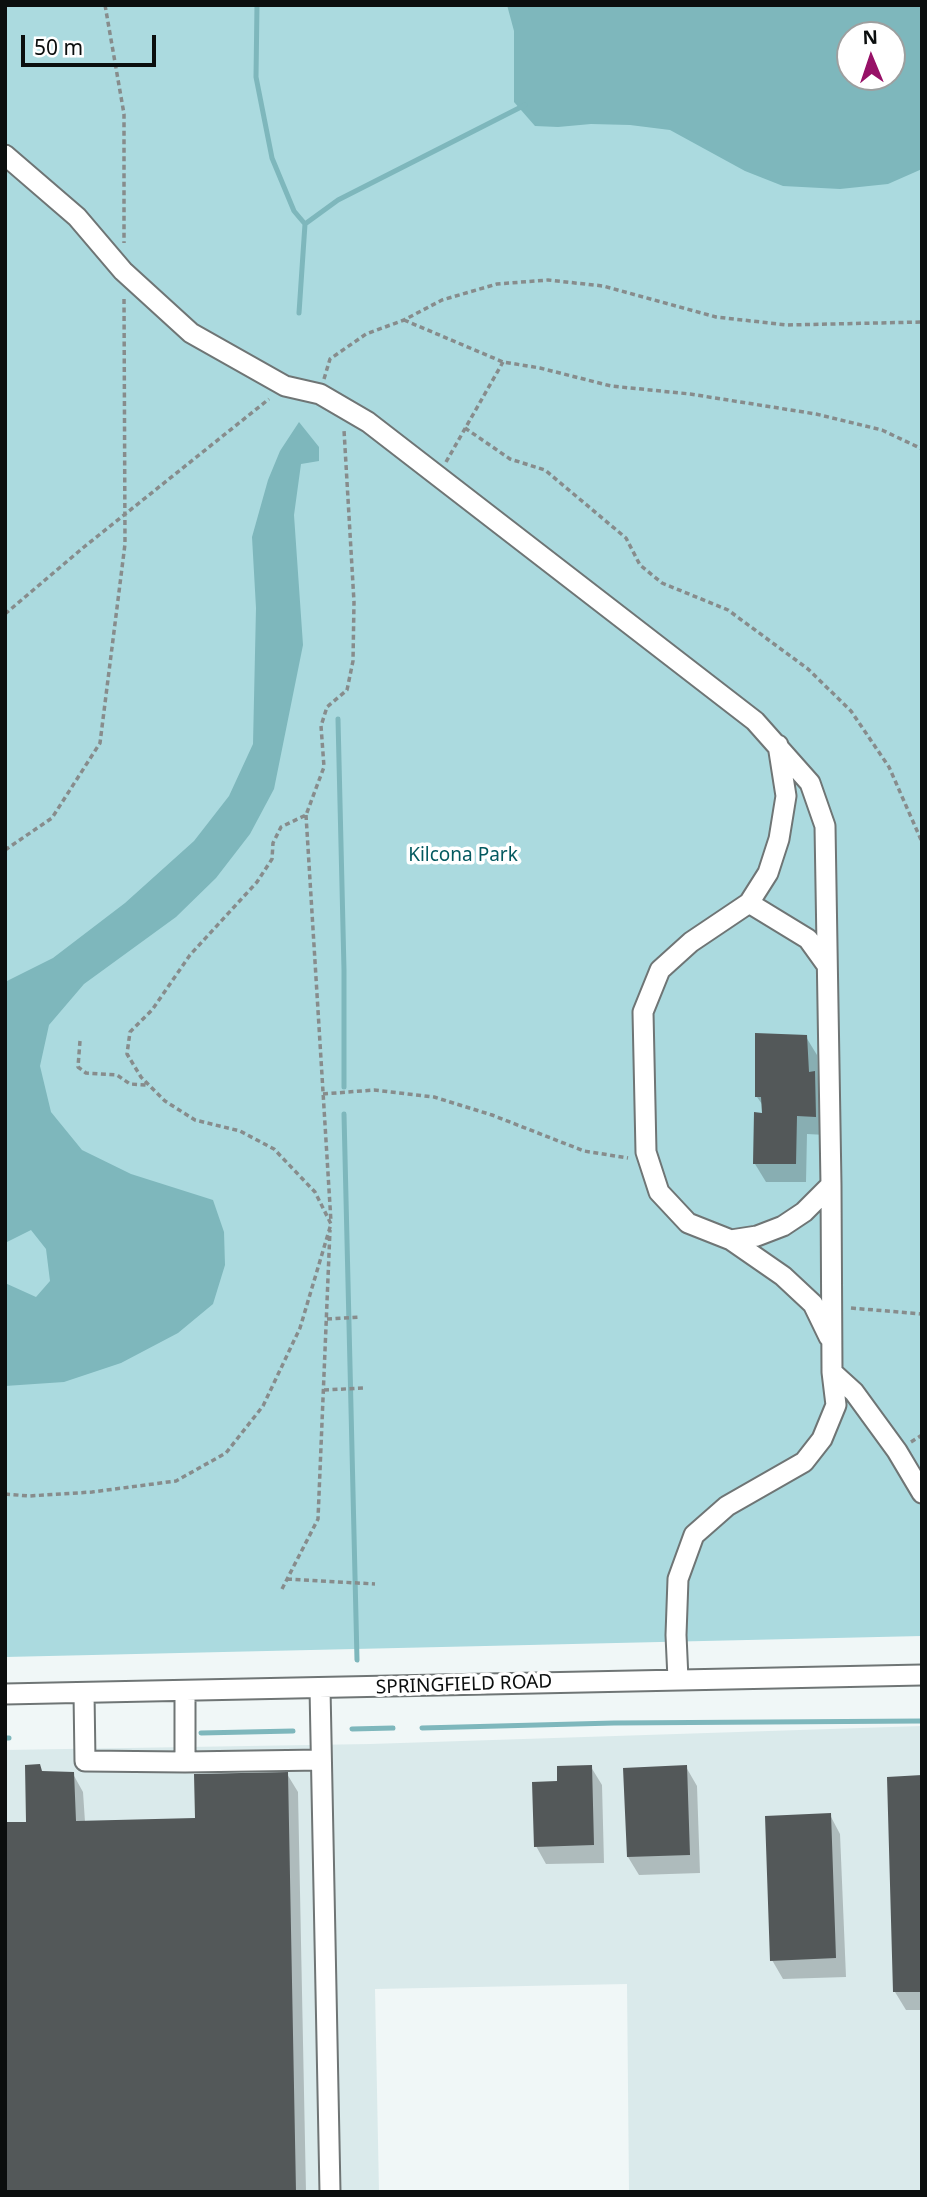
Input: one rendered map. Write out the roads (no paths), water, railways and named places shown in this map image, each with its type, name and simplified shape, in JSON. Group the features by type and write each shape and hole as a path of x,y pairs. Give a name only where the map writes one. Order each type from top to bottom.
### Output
{"street":[{"path":"5,155 77,217 123,271 191,333 285,386 320,394 368,422 755,722 810,783 825,826 831,1341 836,1405 822,1439 804,1462 727,1506 694,1535 678,1579 678,1679"},
{"path":"778,746 786,796 779,839 768,873 749,903 691,942 660,970 643,1012 646,1153 659,1192 688,1223 731,1240 783,1276 813,1304 831,1341"},
{"path":"749,903 808,939 826,964"},
{"path":"731,1240 757,1236 783,1226 804,1212 831,1185"},
{"path":"832,1372 854,1392 897,1451 922,1493"},
{"name":"SPRINGFIELD ROAD","path":"5,1694 922,1675"},
{"path":"320,1688 330,2192"},
{"path":"185,1691 185,1762"},
{"path":"84,1693 85,1761 321,1760"}],"waterway":[{"path":"257,5 256,77 272,158 294,211 305,224"},
{"path":"299,313 305,224 338,200 525,105"},
{"path":"338,719 344,1087"},
{"path":"344,1114 357,1660"},
{"path":"422,1728 614,1723 922,1721"},
{"path":"352,1729 393,1728"},
{"path":"201,1733 293,1731"}],"park label":[{"name":"Kilcona Park","path":"463,856"}]}
